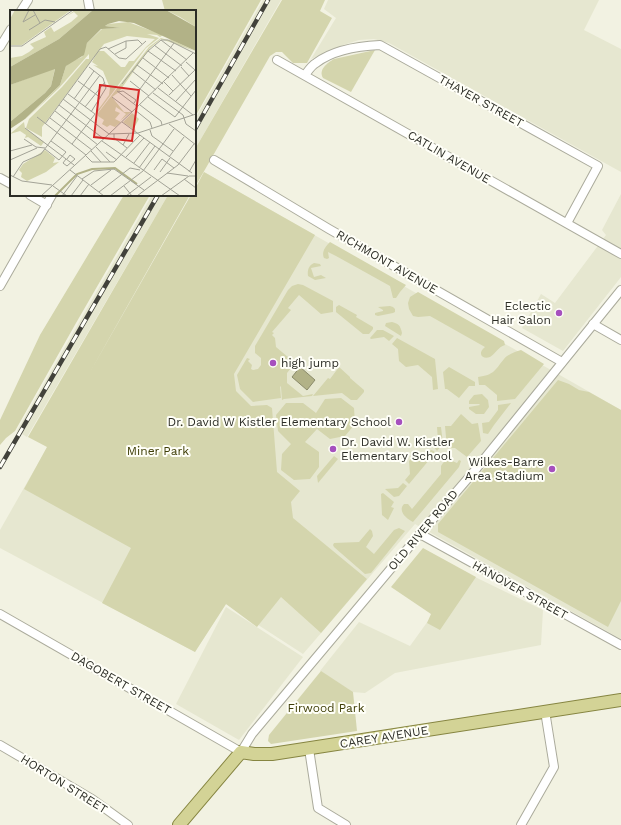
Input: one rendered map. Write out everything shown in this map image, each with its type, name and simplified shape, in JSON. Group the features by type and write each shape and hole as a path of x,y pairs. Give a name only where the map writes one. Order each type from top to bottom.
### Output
{"main road":[{"name":"CAREY AVENUE","path":"241,752 272,754 621,700"},
{"path":"179,825 241,752"}],"street":[{"path":"22,10 28,0"},
{"path":"88,0 90,10"},
{"path":"0,48 10,30"},
{"name":"THAYER STREET","path":"305,75 315,63 333,53 352,48 380,45 598,166 567,223"},
{"name":"CATLIN AVENUE","path":"277,60 621,254"},
{"name":"RICHMONT AVENUE","path":"214,160 329,229 562,362"},
{"path":"0,178 10,183"},
{"path":"32,196 47,205"},
{"path":"0,286 52,196"},
{"name":"OLD RIVER ROAD","path":"241,752 252,734 476,469 621,290"},
{"path":"593,324 621,340"},
{"name":"HANOVER STREET","path":"420,534 621,645"},
{"name":"DAGOBERT STREET","path":"0,614 241,752"},
{"path":"521,825 554,767 545,711"},
{"name":"HORTON STREET","path":"0,745 92,799 128,825"},
{"path":"309,748 318,808 346,825"}],"shaded area":[{"path":"263,0 281,0 196,147 196,117"},
{"path":"328,0 599,0 584,30 621,49 621,172 389,43 374,39 359,40 343,45 311,59 336,18 324,9"},
{"name":"Dr. David W. Kistler Elementary School","path":"204,172 621,410 621,639 415,524 303,654 226,604 195,652 0,548 0,530 190,196 196,196 196,187"},
{"path":"621,194 621,277 563,351 522,328 541,294 555,303 606,235 602,230"},
{"path":"151,196 167,196 27,437 17,431"},
{"path":"300,367 315,380 307,390 292,377"},
{"path":"475,577 543,610 541,645 395,673 365,693 352,692 320,671 359,622 410,646 428,621"},
{"path":"226,607 303,657 239,740 176,704"}],"green space":[{"path":"162,0 261,0 196,115 196,10 165,10"},
{"path":"282,0 325,0 320,11 332,18 307,63 293,63 282,52 276,52 270,56 196,185 196,147"},
{"path":"375,50 351,92 323,78 322,70 334,59"},
{"name":"Miner Park","path":"204,172 315,235 234,374 236,391 251,406 267,405 272,408 277,472 300,491 291,502 293,518 367,579 321,633 281,597 257,627 226,604 195,652 102,603 131,548 24,489 47,447 28,437 167,196 189,196 89,374 190,196 196,196 196,187"},
{"path":"123,196 149,196 15,431 0,445 0,420 40,335"},
{"path":"330,242 406,285 396,298 393,298 390,286 328,252 329,258 324,258 324,251"},
{"path":"314,263 320,264 321,266 311,268 314,277 321,275 326,278 315,280 308,276 309,268"},
{"path":"298,284 303,285 333,301 333,312 321,314 299,295 288,308 291,310 272,332 274,333 272,335 275,338 276,347 295,363 287,373 287,383 303,396 313,394 312,396 282,400 280,386 281,398 253,402 240,389 237,375 247,358 250,359 248,361 252,365 251,369 253,370 258,369 261,365 261,358 255,353 255,346 288,290 292,286"},
{"path":"418,292 504,341 505,345 500,347 490,357 485,358 481,352 485,347 430,316 413,316 409,309 408,303 410,297"},
{"path":"339,305 357,315 356,317 373,327 369,334 363,334 336,312 336,307"},
{"path":"390,306 395,309 395,312 378,316 375,315 375,313 383,311 378,307"},
{"path":"392,322 398,324 400,327 402,333 401,336 385,326 386,323"},
{"path":"377,330 383,330 394,336 389,341 384,337 371,339 370,338"},
{"path":"397,338 435,359 438,389 433,390 432,377 418,365 406,367 399,361 398,349 392,344"},
{"path":"521,350 544,364 515,399 497,401 497,395 485,385 479,385 478,377 488,375 496,369 504,359 512,353"},
{"path":"339,367 364,390 357,400 351,400 342,393 313,396 328,378 330,379"},
{"path":"449,367 475,382 475,386 469,386 459,398 445,389 443,372"},
{"name":"Wilkes-Barre Area Stadium","path":"558,380 579,390 589,392 621,410 621,601 608,627 438,532 438,524"},
{"path":"482,394 488,400 489,407 484,414 476,414 469,409 469,407 480,405 469,404 469,401 474,395"},
{"path":"341,398 354,408 355,424 345,436 330,439 317,429 305,442 319,452 319,467 310,479 294,480 281,470 282,454 291,444 278,431 276,415 286,403 303,403 316,413 325,399"},
{"path":"511,403 488,434 483,433 482,423 489,422 498,410 498,405"},
{"path":"461,414 472,424 478,423 481,441 467,457 455,448 447,448 445,426 451,426"},
{"path":"437,427 441,427 443,444 437,451 433,446 438,441"},
{"path":"431,450 435,453 409,484 405,480 410,474 409,461 414,455 427,454"},
{"path":"334,456 338,459 318,483 317,476"},
{"path":"450,460 457,463 459,460 461,461 459,467 413,522 405,516 402,512 403,505 408,504 412,509 441,474 441,466 443,463"},
{"path":"403,483 407,486 399,496 394,497 385,489 398,488"},
{"path":"383,493 394,502 391,507 394,508 388,520 382,515 381,494"},
{"path":"399,528 405,531 371,573 365,574 333,545 334,543 359,542 370,529 373,536 366,547 374,554 394,530"},
{"path":"423,548 476,577 440,630 427,623 431,614 391,587"},
{"name":"Firwood Park","path":"321,671 353,692 357,731 271,744 268,741 269,735"}],"railway":[{"path":"196,127 268,0"},
{"path":"0,467 157,196"}],"place":[{"name":"Eclectic Hair Salon","path":"559,313"},
{"name":"high jump","path":"273,363"},
{"name":"Dr. David W Kistler Elementary School","path":"399,422"},
{"name":"Dr. David W. Kistler Elementary School","path":"333,449"},
{"name":"Wilkes-Barre Area Stadium","path":"552,469"}]}
